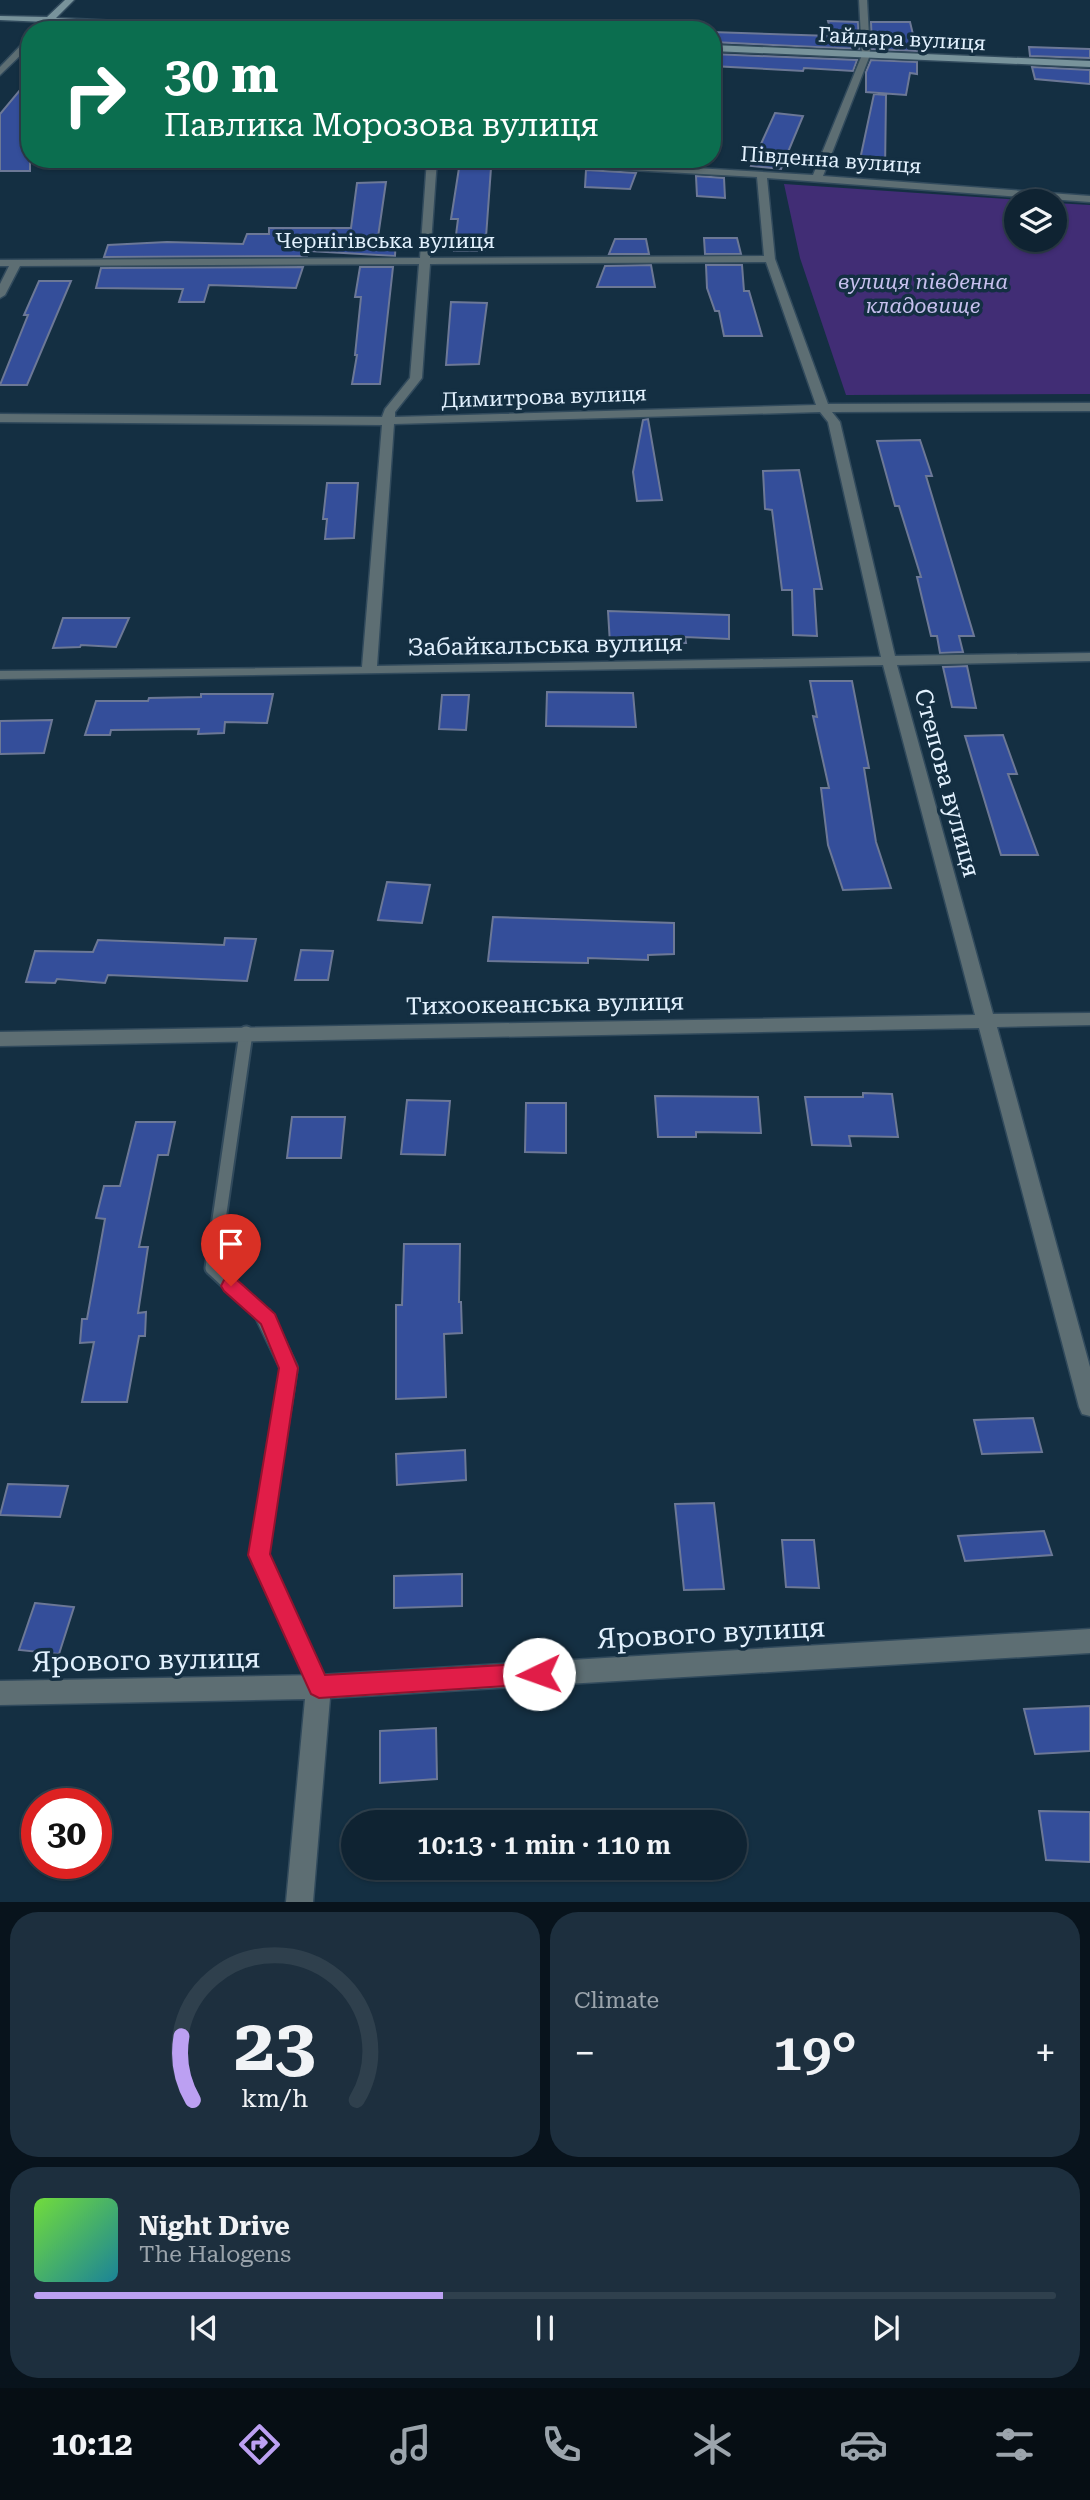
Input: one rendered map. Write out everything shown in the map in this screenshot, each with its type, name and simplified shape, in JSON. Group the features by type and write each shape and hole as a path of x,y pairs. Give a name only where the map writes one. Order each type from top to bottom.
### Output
{"street":[{"path":"49,20 69,0"},
{"path":"817,178 866,55 863,0"},
{"path":"0,18 74,21"},
{"name":"Гайдара вулиця","path":"721,48 1090,64"},
{"path":"0,72 21,50"},
{"path":"369,671 389,412 416,378 431,168"},
{"name":"Південна вулиця","path":"652,168 1090,199"},
{"name":"Степова вулиця","path":"762,174 770,259 824,408 834,422 889,661 974,979 988,1020 1090,1407"},
{"name":"Чернігівська вулиця","path":"0,263 770,259"},
{"path":"0,295 16,263"},
{"name":"Димитрова вулиця","path":"0,418 388,421 824,408 1090,407"},
{"name":"Забайкальська вулиця","path":"0,675 1090,657"},
{"name":"Тихоокеанська вулиця","path":"0,1039 1090,1019"},
{"name":"Ярового вулиця","path":"0,1693 319,1687 1090,1641"},
{"path":"299,1902 319,1687"}],"lane":[{"path":"246,1033 212,1268 268,1320 289,1368 259,1555 319,1687"}],"green space":[{"name":"вулиця південна кладовище","path":"784,184 1004,199 1004,252 1067,252 1067,204 1090,205 1090,394 846,395 800,258"}],"building":[{"path":"828,21 858,22 859,49 721,42 721,32 832,36"},
{"path":"871,22 910,22 917,51 872,49"},
{"path":"1029,47 1090,49 1090,58 1030,56"},
{"path":"721,54 857,60 853,71 804,68 803,71 721,66"},
{"path":"871,60 917,62 917,74 910,73 906,95 866,92 866,72"},
{"path":"1032,67 1090,70 1090,84 1035,79"},
{"path":"21,89 21,168 30,168 30,171 0,171 0,114"},
{"path":"874,94 886,95 885,172 858,169"},
{"path":"775,113 803,116 781,169 751,166"},
{"path":"459,168 491,168 485,251 454,251 458,219 451,219"},
{"path":"586,170 636,173 630,189 585,187"},
{"path":"696,176 724,178 725,198 697,196"},
{"path":"386,182 378,237 396,237 395,256 309,251 307,256 104,257 108,245 167,242 243,244 247,234 269,234 269,228 351,228 357,183"},
{"path":"704,238 737,238 741,254 705,254"},
{"path":"615,239 646,239 649,254 609,254"},
{"path":"651,265 655,287 597,287 605,266"},
{"path":"706,265 742,265 744,291 749,291 762,336 724,336 719,311 715,311 707,288"},
{"path":"303,267 296,288 209,285 204,302 179,302 183,289 96,288 101,268"},
{"path":"360,267 393,267 380,384 352,384 361,297 355,297"},
{"path":"39,281 71,281 27,385 0,385 28,315 24,315"},
{"path":"451,302 487,303 479,364 446,365"},
{"path":"648,419 662,500 637,501 633,472 643,420"},
{"path":"920,440 932,476 926,476 974,636 959,636 963,652 940,653 937,636 931,636 917,577 921,577 899,506 895,506 877,441"},
{"path":"799,470 822,589 814,589 817,636 793,635 792,590 782,590 772,510 765,509 763,471"},
{"path":"327,483 358,483 354,538 325,539 327,519 323,519"},
{"path":"608,611 729,615 729,639 685,637 686,643 610,644"},
{"path":"63,618 129,618 116,647 81,645 53,648"},
{"path":"967,666 976,708 952,707 943,667"},
{"path":"810,681 852,681 869,768 864,768 876,842 891,888 843,890 828,845 821,788 829,788 813,716 817,717"},
{"path":"547,692 633,693 636,727 546,726"},
{"path":"201,694 273,694 267,723 225,722 224,733 198,734 199,729 111,730 110,735 85,735 96,701 148,701 149,698 201,697"},
{"path":"442,695 469,695 466,730 439,729"},
{"path":"52,720 44,753 0,754 0,721"},
{"path":"1003,735 1017,774 1008,774 1038,855 1001,855 965,736"},
{"path":"387,882 430,885 422,923 378,920"},
{"path":"493,917 674,923 674,954 648,955 648,960 588,958 588,963 488,961"},
{"path":"225,938 256,939 247,981 108,975 105,983 57,979 55,983 26,982 35,951 93,952 98,940 224,945"},
{"path":"301,950 333,951 328,980 295,980"},
{"path":"863,1093 892,1094 898,1137 849,1136 851,1146 812,1145 805,1097 863,1097"},
{"path":"655,1096 758,1097 761,1133 696,1132 696,1137 658,1137"},
{"path":"407,1100 450,1101 445,1155 401,1154"},
{"path":"526,1103 566,1103 566,1153 525,1152"},
{"path":"292,1117 345,1117 341,1158 287,1158"},
{"path":"136,1122 175,1122 168,1155 158,1155 139,1247 148,1247 138,1313 146,1312 145,1336 139,1336 127,1402 82,1402 94,1342 80,1343 82,1319 87,1319 105,1219 96,1218 104,1186 120,1186"},
{"path":"404,1244 460,1244 459,1302 462,1333 444,1334 446,1397 396,1399 396,1305 402,1305"},
{"path":"1033,1418 1042,1452 982,1454 974,1420"},
{"path":"465,1450 466,1480 397,1485 396,1454"},
{"path":"8,1484 68,1486 60,1517 0,1515"},
{"path":"714,1503 724,1589 684,1590 675,1504"},
{"path":"1044,1531 1052,1555 965,1561 958,1536"},
{"path":"782,1540 814,1540 819,1588 786,1587"},
{"path":"462,1574 462,1606 394,1608 394,1576"},
{"path":"35,1603 74,1607 59,1654 19,1650"},
{"path":"1090,1706 1090,1751 1035,1754 1024,1709"},
{"path":"436,1728 437,1779 380,1783 380,1731"},
{"path":"1039,1811 1090,1812 1090,1862 1046,1860"}],"route":[{"path":"231,1286 268,1320 289,1368 259,1555 319,1687 539,1674"}]}
